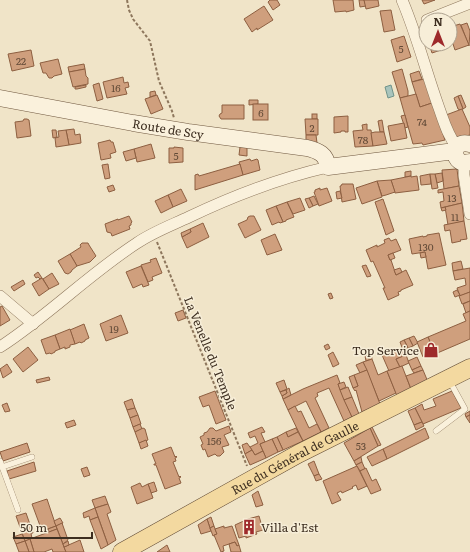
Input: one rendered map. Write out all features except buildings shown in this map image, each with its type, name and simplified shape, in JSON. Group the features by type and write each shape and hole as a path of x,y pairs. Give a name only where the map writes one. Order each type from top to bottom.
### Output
{"main road":[{"name":"Rue du Général de Gaulle","path":"122,552 305,450 449,380 470,368"}],"street":[{"path":"402,0 451,139 463,154 464,175 470,214"},
{"path":"447,12 470,3"},
{"path":"412,26 418,23"},
{"name":"Route de Scy","path":"0,98 177,130 307,148 315,150 323,155 327,160 328,167"},
{"path":"0,347 23,332 106,265 138,242 209,208 258,188 310,171 328,167 447,152 463,154"},
{"path":"0,296 33,324"}],"lane":[{"path":"436,431 465,409 449,380"},
{"path":"2,467 32,457"},
{"path":"0,461 18,510"}],"path":[{"path":"127,0 133,19 150,41 159,81 172,111 177,130"},
{"name":"La Venelle du Temple","path":"154,234 252,479"}],"water":[{"path":"391,85 394,96 388,98 385,87"}],"place":[{"name":"Top Service","path":"431,350"},
{"name":"Villa d'Est","path":"249,527"}]}
